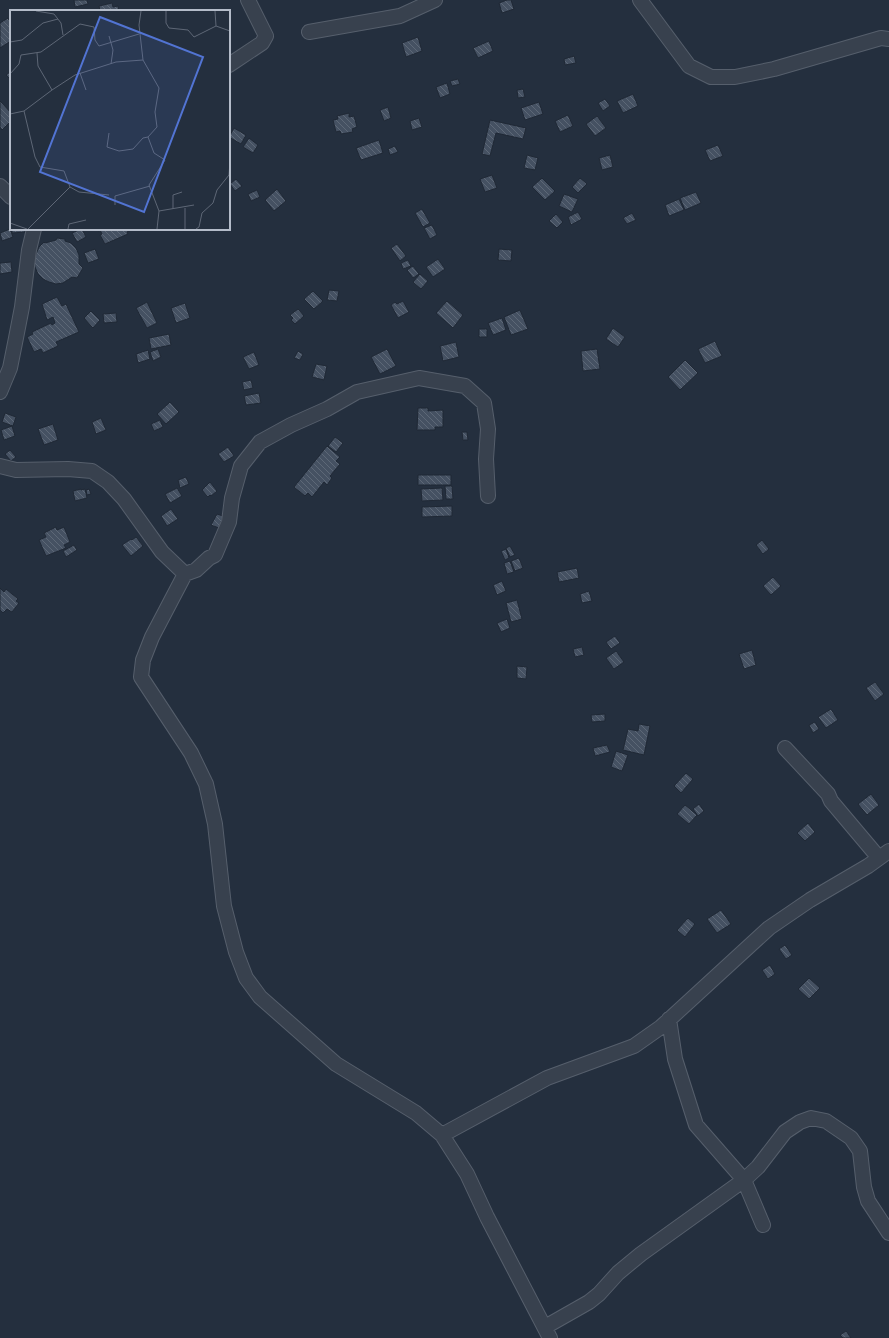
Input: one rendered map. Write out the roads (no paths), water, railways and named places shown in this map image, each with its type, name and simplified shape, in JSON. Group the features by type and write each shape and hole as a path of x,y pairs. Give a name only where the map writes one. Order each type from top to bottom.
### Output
{"street":[{"path":"230,64 262,43 266,36 248,0"},
{"path":"309,32 400,16 435,0"},
{"path":"640,0 689,66 711,77 735,77 774,69 881,38 889,39"},
{"path":"0,186 10,196"},
{"path":"0,392 10,368 22,307 29,250 34,230"},
{"path":"488,496 486,459 488,429 484,403 465,386 419,378 357,392 327,409 291,425 260,442 241,466 232,498 229,522 215,555 209,558 196,570 185,574 150,643 143,660 141,677 191,753 206,784 215,824 224,906 236,952 246,978 260,997 336,1064 416,1113 442,1135 467,1174 487,1217 547,1332 599,1294 618,1273 641,1254 744,1180 758,1166 785,1132 800,1122 811,1118 826,1121 851,1138 860,1151 864,1186 868,1201 889,1233"},
{"path":"0,466 16,470 68,469 92,471 108,482 124,499 162,552 185,574"},
{"path":"442,1135 547,1078 634,1046 669,1019 769,928 810,900 868,866 884,854 831,801 828,794 785,748"},
{"path":"669,1019 675,1059 696,1125 744,1180 763,1225"}]}
